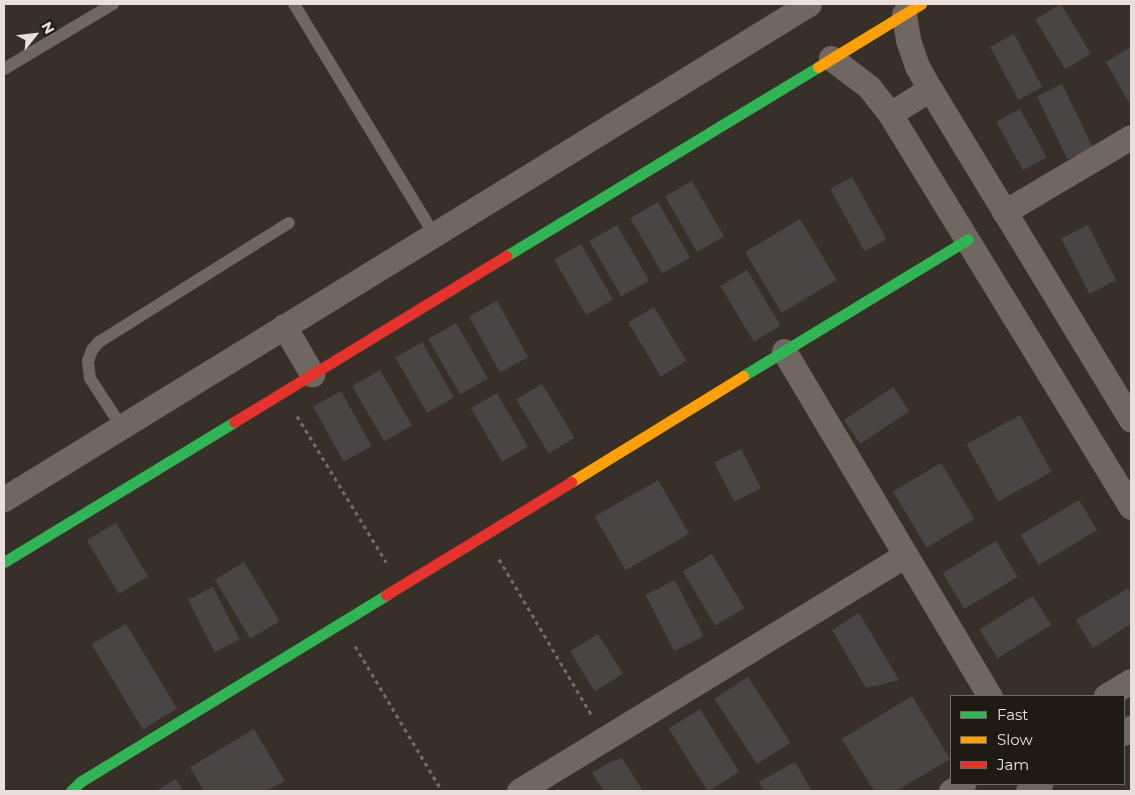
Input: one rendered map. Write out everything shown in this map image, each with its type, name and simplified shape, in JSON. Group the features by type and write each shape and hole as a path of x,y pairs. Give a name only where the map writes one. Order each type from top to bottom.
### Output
{"street":[{"path":"4,499 810,4"},
{"path":"4,562 913,9"},
{"path":"913,9 911,49 917,66 1131,419"},
{"path":"831,58 870,87 890,114 1131,507"},
{"path":"890,114 930,89"},
{"path":"1004,212 1131,137"},
{"path":"70,791 80,782 968,239"},
{"path":"284,326 312,374"},
{"path":"784,351 989,695"},
{"path":"518,791 906,555"},
{"path":"1108,695 1131,680"}],"lane":[{"path":"4,69 96,8 113,4"},
{"path":"294,4 434,234"},
{"path":"121,426 90,378 88,361 92,350 99,342 290,223"}],"path":[{"path":"282,392 400,586"},
{"path":"484,535 605,738"},
{"path":"341,622 442,791"}],"building":[{"path":"1061,4 1091,54 1065,69 1035,19"},
{"path":"1014,34 1042,87 1018,100 990,47"},
{"path":"1131,47 1131,106 1106,62"},
{"path":"1062,84 1093,147 1068,159 1037,96"},
{"path":"1020,109 1047,157 1023,170 996,122"},
{"path":"852,177 886,239 865,251 830,189"},
{"path":"692,181 724,236 697,252 665,196"},
{"path":"658,202 690,257 662,273 630,218"},
{"path":"800,219 837,280 782,313 745,252"},
{"path":"617,225 649,280 621,296 589,241"},
{"path":"1088,225 1116,280 1089,294 1061,239"},
{"path":"581,244 613,299 586,315 554,260"},
{"path":"747,270 780,326 754,342 720,286"},
{"path":"497,301 528,357 500,372 469,317"},
{"path":"654,307 686,361 661,376 628,322"},
{"path":"456,323 488,378 460,394 428,339"},
{"path":"422,342 454,397 427,413 395,358"},
{"path":"380,370 412,425 384,441 352,386"},
{"path":"542,384 574,438 549,453 516,399"},
{"path":"893,387 909,411 860,444 844,420"},
{"path":"341,391 372,446 344,462 313,407"},
{"path":"497,393 528,447 502,462 471,408"},
{"path":"1020,415 1052,472 998,501 967,445"},
{"path":"741,449 761,488 734,502 714,463"},
{"path":"941,463 974,519 926,548 893,492"},
{"path":"658,480 689,534 626,570 595,516"},
{"path":"1079,500 1097,530 1039,565 1021,535"},
{"path":"116,523 148,576 119,594 87,541"},
{"path":"996,541 1018,577 964,609 943,573"},
{"path":"712,554 744,608 715,626 683,572"},
{"path":"244,562 280,621 250,639 215,580"},
{"path":"675,580 704,636 674,651 646,595"},
{"path":"213,587 240,640 215,652 188,600"},
{"path":"1128,588 1131,593 1131,624 1093,648 1076,620"},
{"path":"1033,596 1051,625 998,658 980,629"},
{"path":"859,613 899,680 866,688 832,630"},
{"path":"126,624 177,709 143,729 92,645"},
{"path":"598,634 623,674 595,691 570,651"},
{"path":"748,677 790,742 757,764 714,699"},
{"path":"912,696 950,759 896,791 874,791 842,739"},
{"path":"700,709 739,772 708,791 669,729"},
{"path":"254,729 285,781 266,791 204,791 190,767"},
{"path":"622,758 643,791 604,791 592,773 608,763"},
{"path":"795,762 812,791 764,791 759,782"},
{"path":"176,779 183,791 156,791"}],"traffic: fast":[{"path":"506,256 818,67"},
{"path":"743,376 968,239"},
{"path":"4,562 234,422"},
{"path":"71,791 80,782 386,595"}],"traffic: slow":[{"path":"818,67 921,4"},
{"path":"571,482 743,376"}],"traffic: jam":[{"path":"234,422 506,256"},
{"path":"386,595 571,482"}]}
